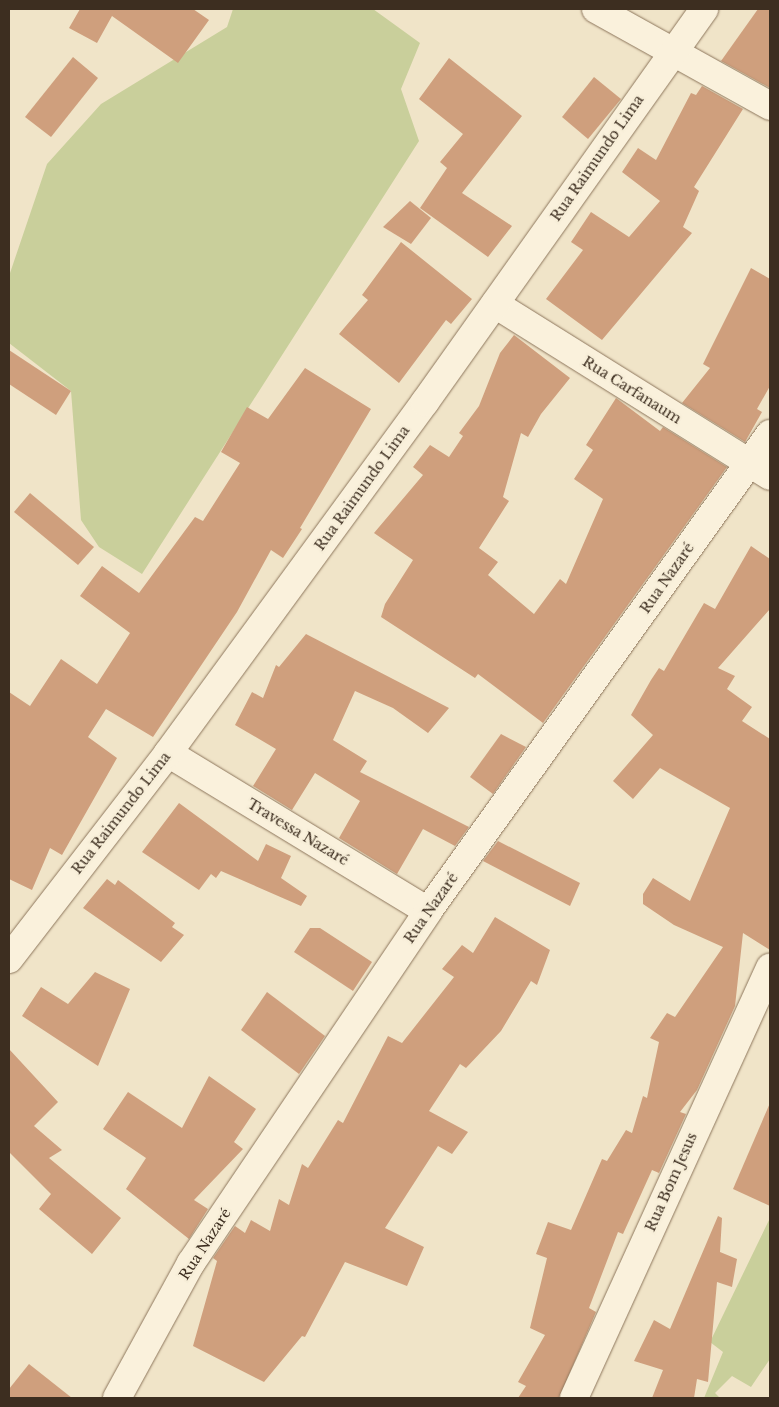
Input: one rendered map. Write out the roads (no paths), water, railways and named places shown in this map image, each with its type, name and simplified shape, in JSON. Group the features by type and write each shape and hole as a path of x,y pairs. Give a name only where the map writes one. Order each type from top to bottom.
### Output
{"street":[{"path":"596,9 770,106"},
{"name":"Rua Raimundo Lima","path":"9,959 168,753 495,304 671,52 704,9"},
{"name":"Rua Carfanaum","path":"495,304 759,469"},
{"name":"Rua Nazaré","path":"117,1398 191,1263 428,911 759,469 770,434"},
{"name":"Travessa Nazaré","path":"168,753 428,911"},
{"name":"Rua Bom Jesus","path":"574,1398 770,967"}]}
